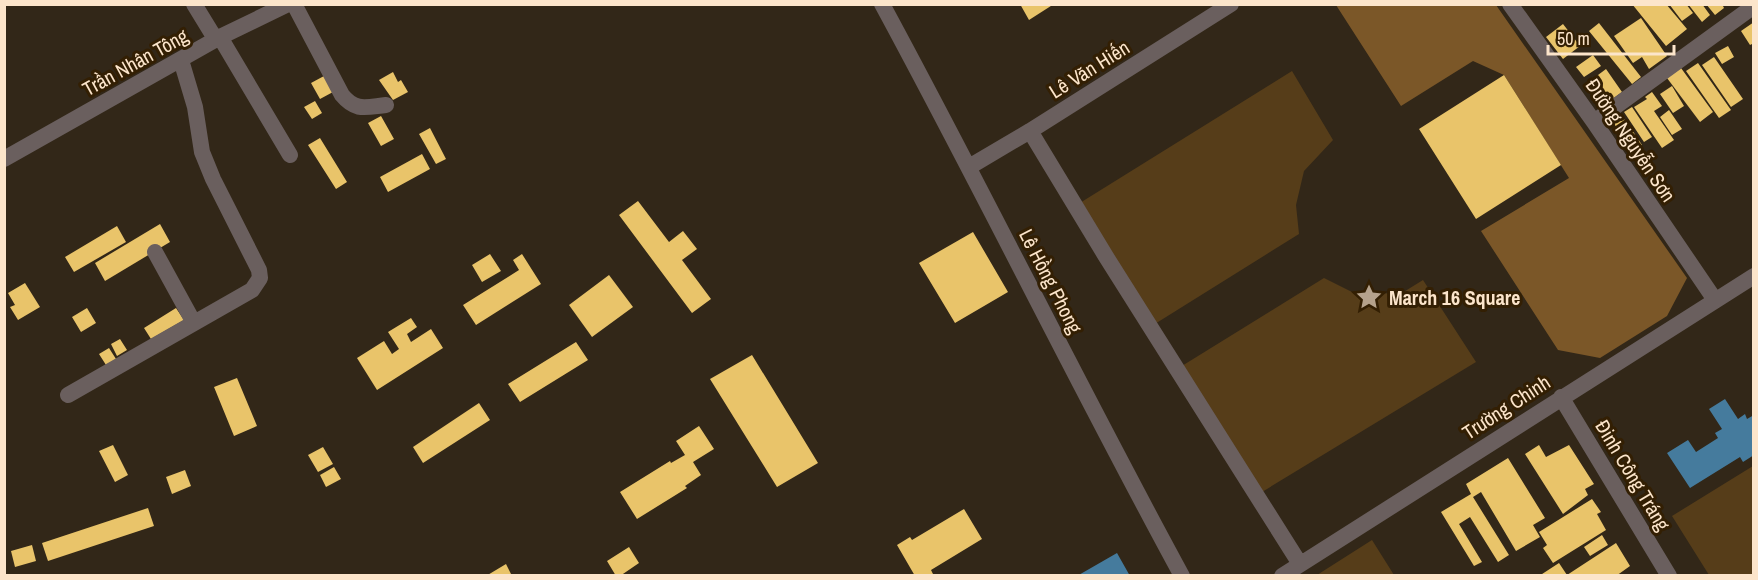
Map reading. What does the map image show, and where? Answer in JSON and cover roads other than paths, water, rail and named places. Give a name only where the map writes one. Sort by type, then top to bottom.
[{"type":"street","points":[[194,4],[290,155]]},
{"type":"street","name":"Trần Nhân Tông","points":[[4,159],[218,39],[288,4]]},
{"type":"street","points":[[294,4],[342,95],[350,105],[361,108],[386,105]]},
{"type":"street","name":"Lê Hồng Phong","points":[[882,4],[969,167],[1111,445],[1182,576]]},
{"type":"street","name":"Lê Văn Hiến","points":[[969,167],[1231,4]]},
{"type":"street","name":"Đường Nguyễn Sơn","points":[[1510,4],[1594,122],[1714,300]]},
{"type":"street","points":[[1594,122],[1754,6]]},
{"type":"street","points":[[68,395],[252,290],[260,278],[202,152],[195,106],[181,60]]},
{"type":"street","points":[[1030,131],[1105,255],[1300,564]]},
{"type":"street","points":[[155,252],[194,323]]},
{"type":"street","name":"Trường Chinh","points":[[1282,576],[1754,276]]},
{"type":"street","name":"Đinh Công Tráng","points":[[1561,397],[1669,576]]},
{"type":"place","name":"March 16 Square","points":[[1369,297]]}]
